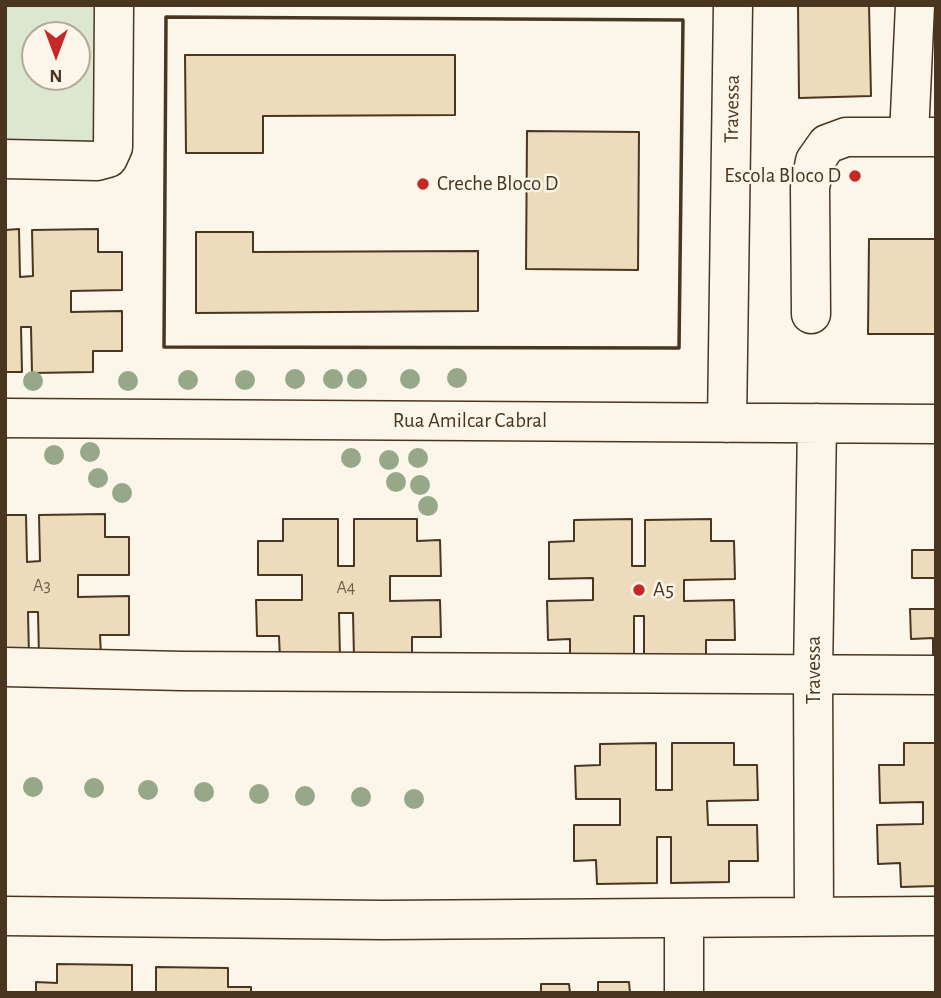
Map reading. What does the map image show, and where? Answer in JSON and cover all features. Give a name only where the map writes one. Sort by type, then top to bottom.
[{"type":"street","points":[[5,159],[97,161],[108,158],[113,147],[114,5]]},
{"type":"street","name":"Travessa","points":[[727,423],[733,5]]},
{"type":"street","points":[[811,314],[810,188],[815,161],[827,144],[846,137],[922,136],[915,5]]},
{"type":"street","name":"Rua Amilcar Cabral","points":[[5,418],[936,424]]},
{"type":"street","name":"Travessa","points":[[814,916],[813,674],[817,423]]},
{"type":"street","points":[[5,667],[182,671],[936,675]]},
{"type":"street","points":[[5,916],[369,920],[936,916]]},
{"type":"street","points":[[684,918],[684,993]]},
{"type":"green space","points":[[5,5],[95,5],[105,14],[101,142],[5,141]]},
{"type":"building","points":[[798,5],[869,5],[871,96],[799,98]]},
{"type":"building","points":[[185,55],[455,55],[455,115],[263,116],[263,153],[186,153]]},
{"type":"building","points":[[527,131],[639,132],[638,270],[526,269]]},
{"type":"building","points":[[19,229],[20,277],[33,276],[32,230],[98,229],[98,252],[122,252],[122,290],[71,291],[71,312],[122,311],[122,351],[93,351],[93,372],[32,373],[31,327],[21,327],[22,372],[5,372],[5,230]]},
{"type":"building","points":[[196,232],[253,232],[253,252],[478,251],[478,311],[196,313]]},
{"type":"building","points":[[869,239],[936,239],[936,334],[868,334]]},
{"type":"building","name":"A3","points":[[105,514],[105,537],[129,537],[129,575],[78,575],[78,597],[129,596],[129,635],[100,635],[101,656],[39,657],[38,612],[28,612],[29,657],[5,657],[5,515],[26,515],[27,562],[40,561],[39,515]]},
{"type":"building","name":"A4","points":[[283,519],[338,519],[338,566],[354,566],[354,519],[417,519],[417,541],[440,540],[441,576],[390,576],[390,601],[440,600],[441,637],[412,637],[412,658],[354,658],[353,613],[339,613],[340,658],[280,659],[279,636],[257,636],[256,600],[302,600],[302,575],[258,575],[258,541],[283,541]]},
{"type":"building","name":"A5","points":[[632,519],[632,566],[645,566],[645,520],[711,519],[711,541],[734,541],[735,579],[684,580],[684,601],[734,600],[735,640],[706,640],[706,661],[644,662],[644,616],[634,616],[634,662],[570,663],[570,639],[548,640],[547,601],[593,600],[593,578],[549,579],[549,542],[574,541],[574,520]]},
{"type":"building","points":[[912,550],[936,550],[936,578],[912,578]]},
{"type":"building","points":[[910,609],[936,609],[936,662],[933,662],[933,638],[911,639]]},
{"type":"building","points":[[656,743],[656,790],[672,790],[672,743],[734,743],[734,765],[757,765],[758,800],[707,801],[708,825],[757,825],[758,861],[729,861],[729,882],[671,883],[671,837],[657,837],[657,883],[597,884],[596,860],[574,861],[574,825],[620,825],[620,799],[576,799],[575,766],[600,765],[600,744]]},
{"type":"building","points":[[904,743],[936,743],[936,886],[901,887],[900,863],[878,864],[877,825],[923,824],[923,802],[880,803],[879,765],[904,765]]},
{"type":"building","points":[[57,964],[132,965],[132,993],[36,993],[36,982],[57,983]]},
{"type":"building","points":[[156,967],[228,968],[228,987],[251,987],[251,993],[156,993]]},
{"type":"building","points":[[598,982],[629,982],[630,993],[598,993]]},
{"type":"building","points":[[541,984],[569,984],[570,993],[541,993]]},
{"type":"wall","points":[[166,17],[683,20],[679,348],[164,347],[166,17]]},
{"type":"place","name":"Escola Bloco D","points":[[855,176]]},
{"type":"place","name":"Creche Bloco D","points":[[423,184]]},
{"type":"place","name":"A5","points":[[639,590]]}]
